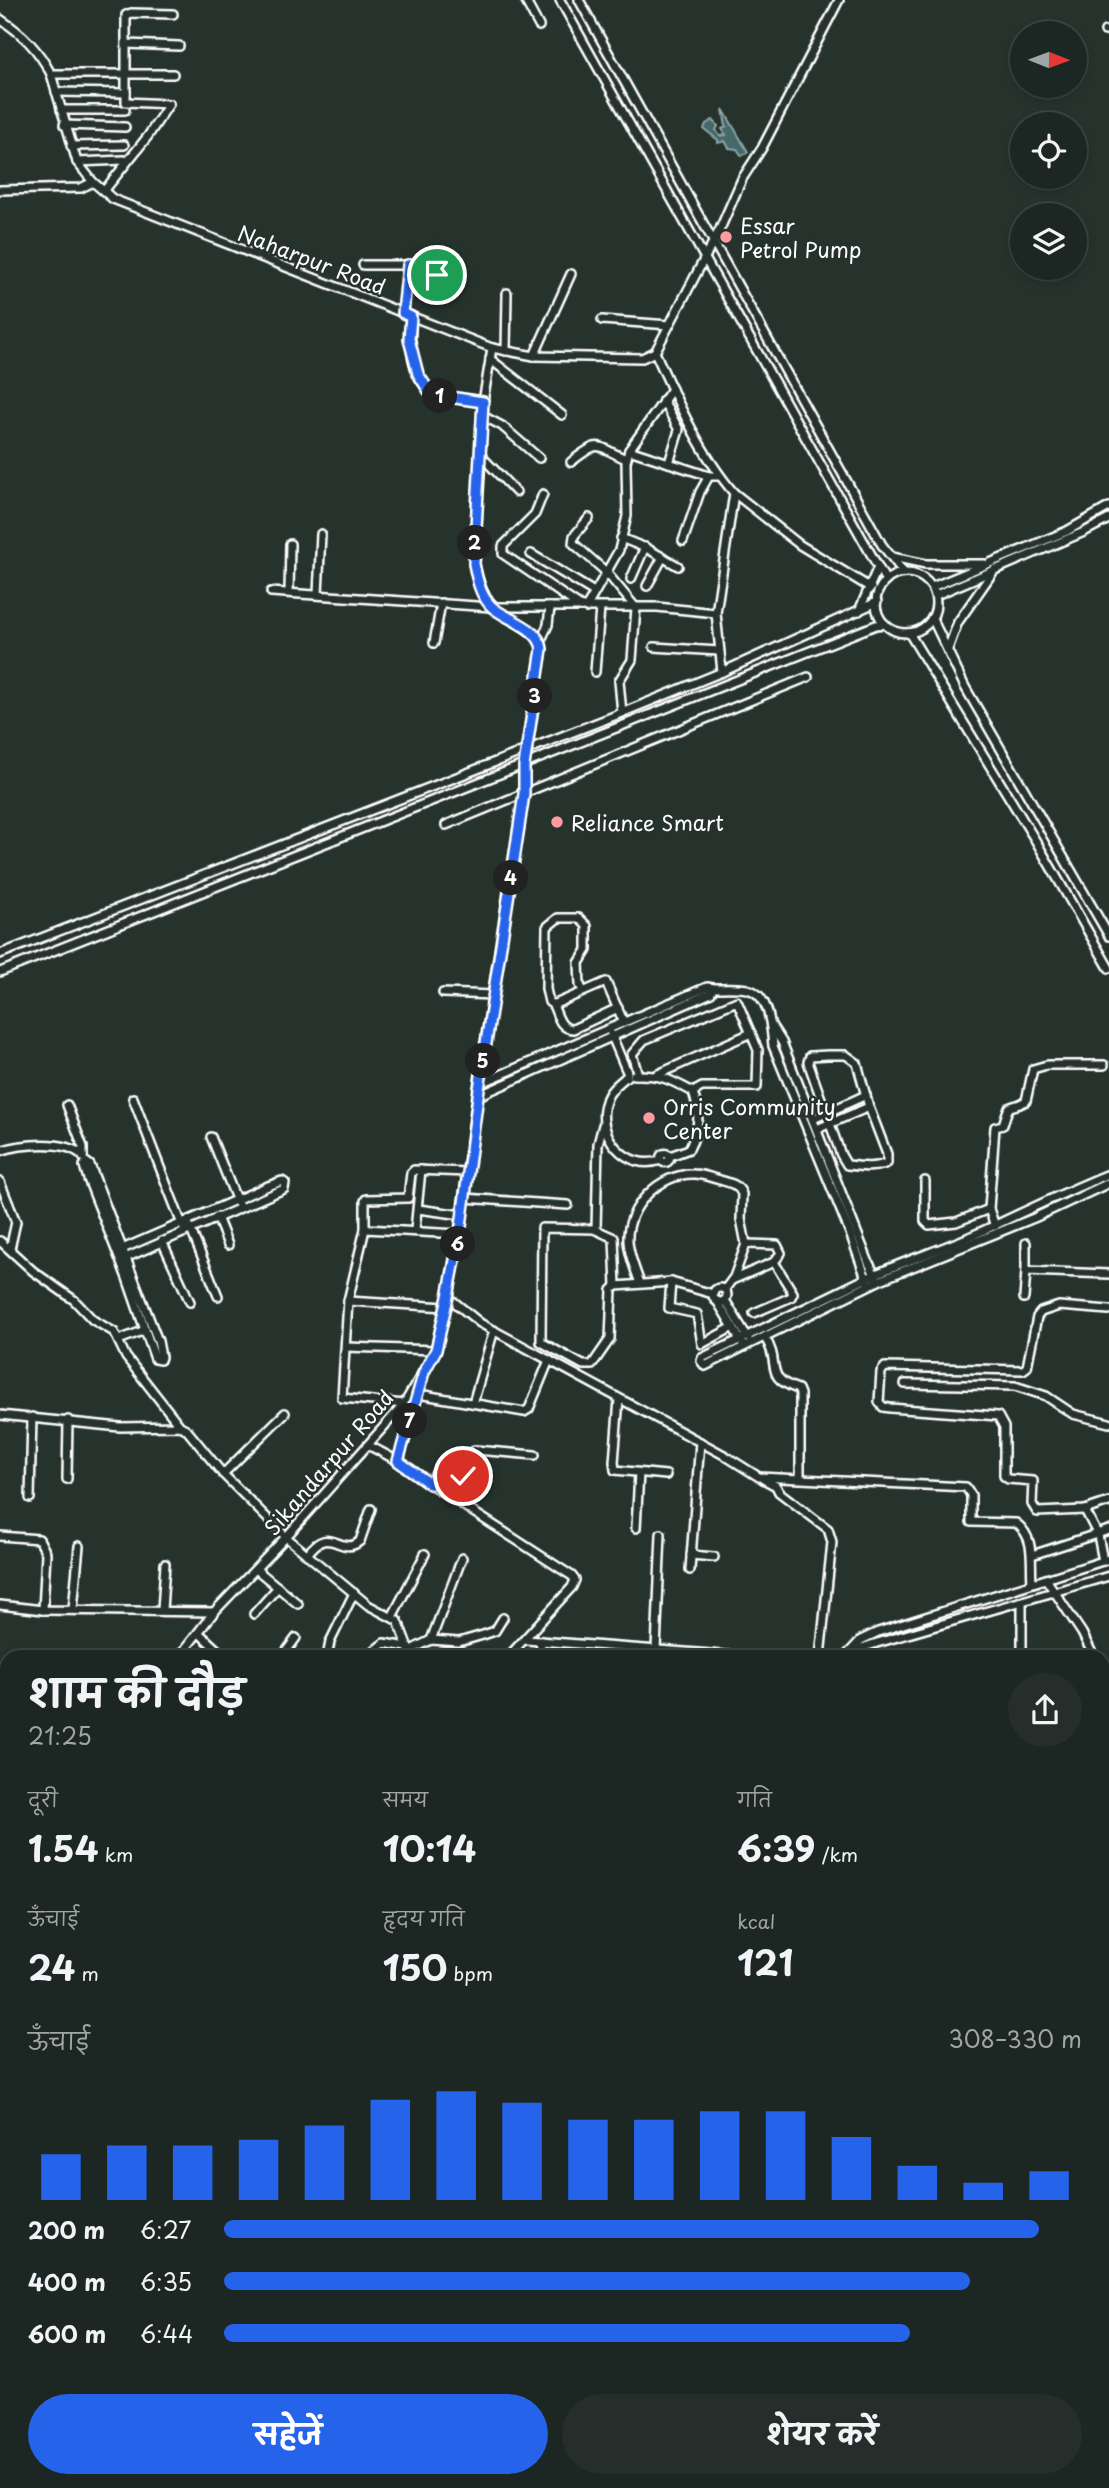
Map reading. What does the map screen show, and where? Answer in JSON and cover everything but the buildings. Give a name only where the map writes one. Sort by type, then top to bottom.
[{"type":"street","points":[[525,0],[539,26]]},
{"type":"street","points":[[561,0],[886,581]]},
{"type":"street","points":[[579,0],[845,481],[904,573]]},
{"type":"street","points":[[839,0],[762,148],[742,179],[704,259],[654,352],[719,475],[734,493],[800,545],[871,588]]},
{"type":"street","points":[[104,191],[148,136],[169,104],[126,102],[126,15],[173,14]]},
{"type":"street","name":"Naharpur Road","points":[[0,19],[26,37],[44,60],[51,74],[77,162],[93,182],[113,199],[492,348],[534,356],[642,358],[654,352]]},
{"type":"street","points":[[126,44],[179,46]]},
{"type":"street","points":[[51,74],[173,74]]},
{"type":"street","points":[[56,92],[126,93]]},
{"type":"street","points":[[61,110],[125,110]]},
{"type":"street","points":[[64,125],[125,127]]},
{"type":"street","points":[[71,146],[124,145]]},
{"type":"street","points":[[77,162],[124,160]]},
{"type":"street","points":[[0,190],[81,188],[93,182]]},
{"type":"street","points":[[363,265],[434,267],[437,275],[436,291]]},
{"type":"street","points":[[403,313],[408,265]]},
{"type":"street","points":[[534,356],[571,274]]},
{"type":"street","points":[[506,351],[507,293]]},
{"type":"street","points":[[411,317],[409,339],[418,374],[429,391],[436,395],[483,402]]},
{"type":"street","points":[[602,320],[669,325]]},
{"type":"street","points":[[492,348],[483,402],[474,564],[479,587],[491,607],[512,618],[541,640]]},
{"type":"street","points":[[490,359],[562,415]]},
{"type":"street","points":[[584,608],[619,550],[627,516],[626,459],[629,450],[672,389]]},
{"type":"street","points":[[663,400],[679,430],[669,463]]},
{"type":"street","points":[[483,416],[502,426],[539,458]]},
{"type":"street","points":[[571,462],[596,445],[626,459]]},
{"type":"street","points":[[629,450],[709,475],[719,475]]},
{"type":"street","points":[[481,456],[516,492]]},
{"type":"street","points":[[683,541],[700,492],[709,475]]},
{"type":"street","points":[[722,672],[716,613],[734,493]]},
{"type":"street","points":[[543,494],[535,514],[503,547],[503,554],[584,608]]},
{"type":"street","points":[[934,591],[1067,531],[1109,507]]},
{"type":"street","points":[[589,518],[574,536],[573,543],[606,572],[636,608],[632,660],[619,681],[622,713]]},
{"type":"street","points":[[891,556],[926,564],[993,566],[1071,538],[1109,519]]},
{"type":"street","points":[[318,594],[321,534]]},
{"type":"street","points":[[621,538],[645,547],[678,566]]},
{"type":"street","points":[[289,592],[290,544]]},
{"type":"street","points":[[631,579],[645,547]]},
{"type":"street","points":[[531,554],[594,592]]},
{"type":"street","points":[[647,586],[663,557]]},
{"type":"street","points":[[947,650],[958,622],[993,566]]},
{"type":"street","points":[[859,611],[878,567]]},
{"type":"street","points":[[904,573],[918,575],[934,591],[936,607],[932,618],[922,628],[909,633],[900,632],[885,624],[880,617],[877,601],[886,581],[904,573]]},
{"type":"street","points":[[271,592],[491,607],[657,607],[716,613]]},
{"type":"street","points":[[0,954],[622,713],[722,672],[877,601]]},
{"type":"street","points":[[433,643],[441,603]]},
{"type":"street","name":"Sikandarpur Road","points":[[185,1650],[214,1612],[286,1537],[404,1404],[436,1350],[460,1234],[479,1084],[524,794],[524,766],[541,666],[541,640],[548,625],[550,607]]},
{"type":"street","points":[[595,672],[600,608]]},
{"type":"street","points":[[932,618],[965,687],[1109,936]]},
{"type":"street","points":[[0,972],[876,625],[885,624]]},
{"type":"street","points":[[909,633],[1037,842],[1109,968]]},
{"type":"street","points":[[654,647],[719,651]]},
{"type":"street","points":[[446,825],[808,677]]},
{"type":"street","points":[[583,991],[580,985],[579,963],[587,950],[587,926],[579,918],[558,918],[547,927],[546,989],[549,1002],[554,1005],[563,1027],[573,1029],[618,1008]]},
{"type":"street","points":[[554,1005],[606,982],[624,1023]]},
{"type":"street","points":[[478,1096],[612,1032],[624,1023],[707,987],[747,989],[757,994],[765,1007],[771,1025],[773,1046],[872,1279]]},
{"type":"street","points":[[479,1084],[710,993],[713,988]]},
{"type":"street","points":[[443,993],[493,995]]},
{"type":"street","points":[[631,1074],[632,1054],[639,1044],[737,1001],[758,1050],[757,1087],[702,1087],[693,1092]]},
{"type":"street","points":[[771,1025],[782,1042],[817,1129],[872,1279]]},
{"type":"street","points":[[612,1032],[631,1074]]},
{"type":"street","points":[[656,1075],[751,1033]]},
{"type":"street","points":[[810,1056],[850,1057],[857,1063],[866,1095],[887,1154],[887,1163],[872,1167],[847,1165],[808,1062],[810,1056]]},
{"type":"street","points":[[995,1226],[989,1209],[995,1127],[1003,1125],[1011,1105],[1026,1101],[1033,1069],[1047,1065],[1104,1065]]},
{"type":"street","points":[[631,1074],[656,1075],[693,1092],[699,1123],[689,1150],[666,1159],[641,1163],[624,1155],[610,1142],[603,1125],[602,1114],[606,1098],[615,1086],[631,1074]]},
{"type":"street","points":[[813,1119],[866,1095]]},
{"type":"street","points":[[133,1098],[218,1296]]},
{"type":"street","points":[[67,1105],[83,1147],[88,1179],[123,1259],[158,1341],[162,1357],[160,1360],[155,1359],[123,1259]]},
{"type":"street","points":[[817,1129],[869,1107]]},
{"type":"street","points":[[594,1229],[598,1144],[603,1125]]},
{"type":"street","points":[[211,1137],[238,1204]]},
{"type":"street","points":[[0,1151],[19,1145],[41,1145],[72,1149],[84,1159]]},
{"type":"street","points":[[666,1159],[674,1179]]},
{"type":"street","points":[[404,1404],[343,1399],[348,1301],[365,1229],[366,1199],[408,1198],[411,1173],[414,1170],[468,1172]]},
{"type":"street","points":[[415,1230],[421,1170]]},
{"type":"street","points":[[640,1283],[628,1240],[631,1222],[641,1200],[659,1184],[693,1174],[733,1183],[742,1194],[741,1219],[746,1244],[732,1280],[725,1289],[727,1293],[718,1298]]},
{"type":"street","points":[[976,1238],[985,1230],[1109,1174]]},
{"type":"street","points":[[119,1251],[238,1204],[284,1189],[285,1183],[282,1181],[268,1186],[238,1204],[217,1217],[186,1226],[162,1241],[123,1259]]},
{"type":"street","points":[[925,1181],[926,1224],[956,1222],[989,1209]]},
{"type":"street","points":[[0,1182],[16,1222],[10,1249]]},
{"type":"street","points":[[872,1279],[765,1338],[746,1342],[702,1358],[702,1365],[706,1366],[746,1342],[872,1279],[1109,1183]]},
{"type":"street","points":[[464,1198],[568,1205]]},
{"type":"street","points":[[418,1209],[462,1215]]},
{"type":"street","points":[[980,1214],[985,1230]]},
{"type":"street","points":[[217,1217],[228,1245]]},
{"type":"street","points":[[616,1286],[614,1238],[594,1229],[542,1228],[541,1342],[583,1365],[592,1366],[610,1339],[612,1290],[616,1286],[671,1282],[718,1298],[746,1342]]},
{"type":"street","points":[[365,1229],[460,1234]]},
{"type":"street","points":[[0,1241],[33,1271],[74,1300],[93,1320],[114,1332],[126,1357],[180,1426],[186,1429],[223,1474],[307,1555],[368,1605],[397,1621],[408,1650]]},
{"type":"street","points":[[162,1241],[190,1302]]},
{"type":"street","points":[[1024,1298],[1026,1243]]},
{"type":"street","points":[[732,1280],[774,1262],[781,1253],[777,1245],[746,1244]]},
{"type":"street","points":[[754,1313],[791,1297],[793,1293],[774,1262]]},
{"type":"street","points":[[1026,1271],[1109,1274]]},
{"type":"street","points":[[671,1282],[669,1308],[697,1314],[702,1344],[733,1327]]},
{"type":"street","points":[[725,1289],[719,1287],[718,1298],[733,1327],[746,1342]]},
{"type":"street","points":[[448,1297],[480,1323],[776,1486],[779,1492],[828,1529],[832,1542],[821,1650]]},
{"type":"street","points":[[348,1301],[446,1307]]},
{"type":"street","points":[[1109,1310],[1059,1306],[1041,1312],[1037,1317],[1027,1367],[1023,1370],[884,1367],[881,1372],[879,1402],[883,1407],[998,1416],[1004,1427],[1004,1476],[1008,1479],[1033,1481],[1034,1510],[1085,1510],[1109,1502]]},
{"type":"street","points":[[119,1340],[145,1330]]},
{"type":"street","points":[[473,1403],[494,1330]]},
{"type":"street","points":[[765,1338],[774,1354],[776,1376],[785,1386],[798,1389],[800,1394],[800,1475]]},
{"type":"street","points":[[346,1347],[436,1350]]},
{"type":"street","points":[[418,1394],[524,1412],[529,1409],[549,1360]]},
{"type":"street","points":[[398,1461],[424,1372]]},
{"type":"street","points":[[905,1384],[1015,1386],[1046,1396],[1073,1414],[1109,1423]]},
{"type":"street","points":[[619,1399],[615,1468],[618,1472],[666,1475]]},
{"type":"street","points":[[223,1474],[285,1413]]},
{"type":"street","points":[[0,1415],[121,1427],[180,1426]]},
{"type":"street","points":[[30,1498],[32,1417]]},
{"type":"street","points":[[67,1479],[68,1420]]},
{"type":"street","points":[[690,1570],[700,1442]]},
{"type":"street","points":[[368,1445],[398,1461],[575,1580],[572,1587],[515,1650]]},
{"type":"street","points":[[430,1484],[443,1465],[460,1471],[464,1477],[467,1476],[469,1456],[475,1450],[535,1455]]},
{"type":"street","points":[[636,1528],[639,1473]]},
{"type":"street","points":[[760,1477],[961,1485],[966,1487],[971,1495],[971,1522],[1019,1524],[1029,1538],[1032,1583]]},
{"type":"street","points":[[307,1555],[314,1545],[325,1539],[346,1546],[356,1545],[360,1541],[371,1509]]},
{"type":"street","points":[[852,1650],[861,1640],[878,1632],[1106,1560],[1098,1535],[1085,1510]]},
{"type":"street","points":[[1032,1555],[1109,1530]]},
{"type":"street","points":[[653,1650],[661,1534]]},
{"type":"street","points":[[0,1536],[32,1537],[39,1539],[44,1545],[46,1553],[43,1610]]},
{"type":"street","points":[[73,1609],[79,1546]]},
{"type":"street","points":[[391,1617],[425,1555]]},
{"type":"street","points":[[691,1555],[714,1557]]},
{"type":"street","points":[[431,1640],[461,1558]]},
{"type":"street","points":[[162,1610],[165,1564]]},
{"type":"street","points":[[256,1569],[298,1604]]},
{"type":"street","points":[[856,1650],[1109,1576]]},
{"type":"street","points":[[1046,1579],[1090,1650]]},
{"type":"street","points":[[254,1614],[278,1587]]},
{"type":"street","points":[[328,1650],[354,1593]]},
{"type":"street","points":[[1021,1650],[1022,1603]]},
{"type":"street","points":[[0,1605],[43,1610],[214,1612]]},
{"type":"street","points":[[413,1650],[431,1640],[459,1642],[495,1631],[503,1618]]},
{"type":"street","points":[[198,1633],[216,1650]]},
{"type":"street","points":[[287,1650],[296,1638]]},
{"type":"street","points":[[526,1640],[633,1650]]},
{"type":"street","points":[[540,1650],[541,1641]]},
{"type":"street","points":[[375,1650],[384,1643],[403,1650]]},
{"type":"water","points":[[723,109],[748,152],[742,156],[737,149],[729,148],[725,141],[718,143],[718,140],[704,129],[706,124],[713,120],[718,126],[716,130],[720,136],[726,135],[722,129],[726,127]]},
{"type":"place","name":"Essar Petrol Pump","points":[[726,237]]},
{"type":"place","name":"Reliance Smart","points":[[557,822]]},
{"type":"place","name":"Orris Community Center","points":[[649,1118]]},
{"type":"route","points":[[437,275],[434,267],[429,265],[408,265],[403,313],[411,317],[409,339],[418,374],[429,391],[436,395],[483,402],[474,564],[479,587],[491,607],[537,636],[541,640],[542,649],[524,766],[524,794],[460,1234],[436,1350],[424,1372],[398,1461],[430,1484],[440,1467],[446,1464],[460,1471],[463,1476]]}]
